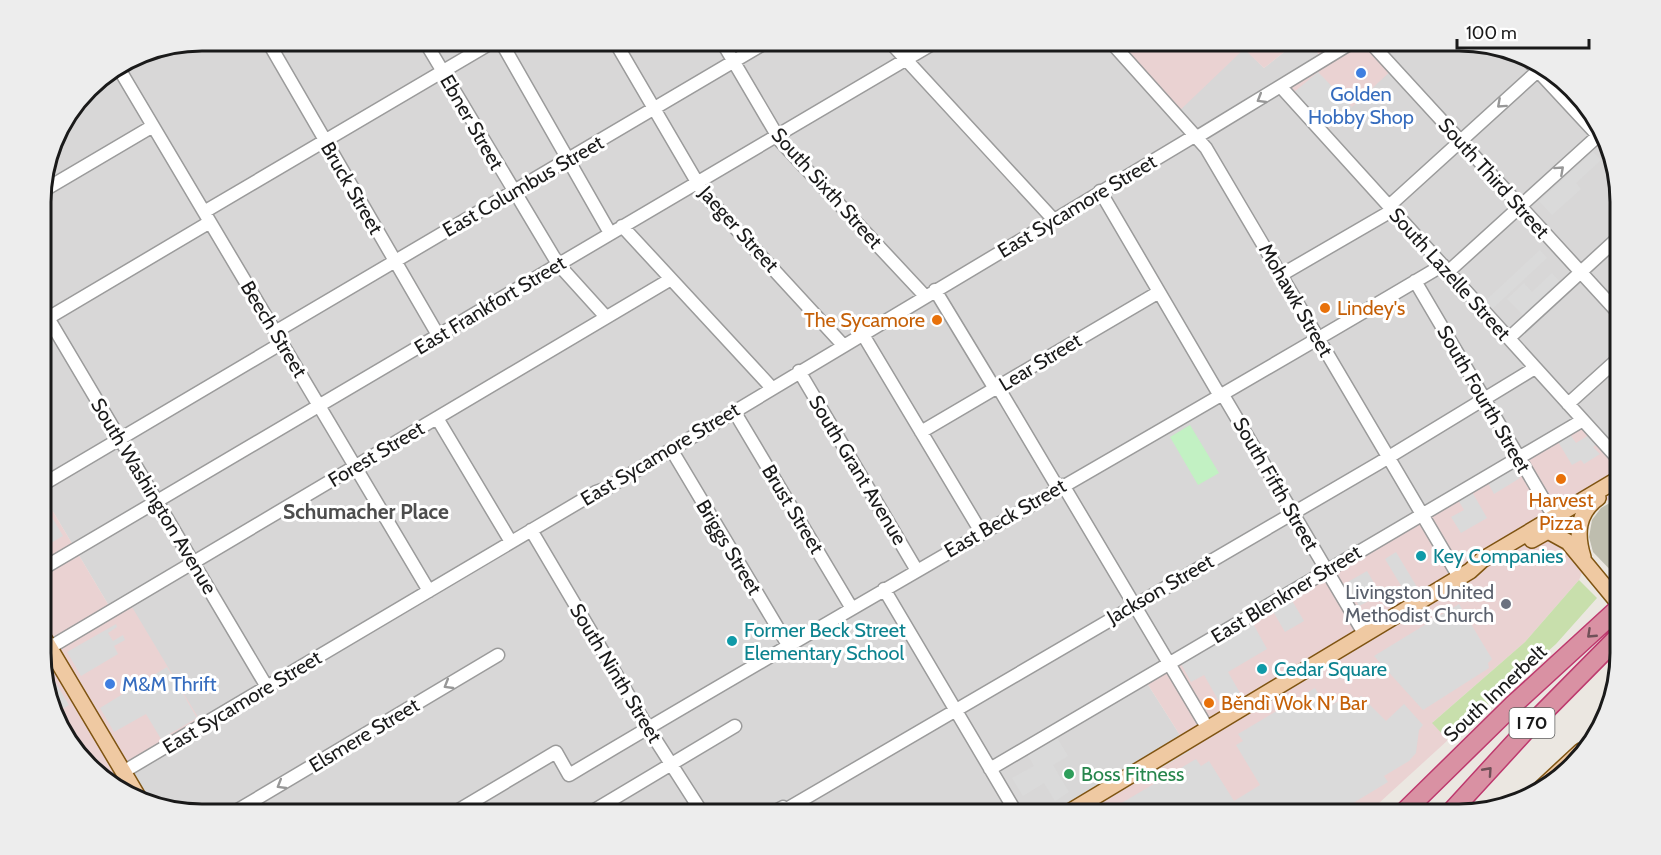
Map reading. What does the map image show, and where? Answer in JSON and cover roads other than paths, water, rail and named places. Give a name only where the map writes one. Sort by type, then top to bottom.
[{"type":"highway","name":"South Innerbelt","points":[[1412,804],[1513,705],[1610,615]]},
{"type":"highway","name":"I 70","points":[[1458,804],[1526,730],[1610,645]]},
{"type":"main road","points":[[1083,804],[1365,635],[1465,574],[1482,560],[1610,484]]},
{"type":"main road","points":[[1555,516],[1610,491]]},
{"type":"main road","points":[[1588,569],[1578,533],[1585,511],[1598,498]]},
{"type":"main road","points":[[1465,574],[1487,567],[1548,531],[1568,542],[1610,594]]},
{"type":"main road","points":[[51,651],[131,786]]},
{"type":"street","name":"Bruck Street","points":[[273,51],[438,335]]},
{"type":"street","name":"Ebner Street","points":[[430,51],[558,264],[606,317]]},
{"type":"street","points":[[51,316],[325,141],[479,51]]},
{"type":"street","points":[[504,51],[610,233]]},
{"type":"street","name":"Jaeger Street","points":[[620,51],[704,194],[843,345]]},
{"type":"street","name":"South Sixth Street","points":[[727,51],[777,136],[930,293],[997,388],[1134,604],[1208,729]]},
{"type":"street","name":"East Columbus Street","points":[[51,480],[279,337],[395,261],[752,51]]},
{"type":"street","points":[[898,51],[1053,219]]},
{"type":"street","name":"East Frankfort Street","points":[[51,564],[921,51]]},
{"type":"street","name":"Mohawk Street","points":[[1119,51],[1196,136],[1319,338],[1422,515],[1465,574]]},
{"type":"street","name":"East Sycamore Street","points":[[123,772],[1338,51]]},
{"type":"street","name":"South Third Street","points":[[1378,51],[1610,304]]},
{"type":"street","points":[[1281,275],[1391,208],[1460,141],[1537,72]]},
{"type":"street","name":"Beech Street","points":[[122,73],[429,591]]},
{"type":"street","points":[[1553,84],[1589,124]]},
{"type":"street","name":"South Lazelle Street","points":[[1281,87],[1610,450]]},
{"type":"street","points":[[52,186],[153,126]]},
{"type":"street","name":"East Beck Street","points":[[469,804],[556,752],[569,775],[916,569],[1222,396],[1415,281],[1446,268],[1597,140]]},
{"type":"street","name":"South Fifth Street","points":[[1100,191],[1365,635]]},
{"type":"street","points":[[622,226],[772,388]]},
{"type":"street","points":[[1509,338],[1610,246]]},
{"type":"street","name":"Forest Street","points":[[51,647],[671,279]]},
{"type":"street","name":"South Fourth Street","points":[[1415,281],[1555,516]]},
{"type":"street","name":"Lear Street","points":[[921,432],[1159,292]]},
{"type":"street","name":"South Washington Avenue","points":[[51,329],[120,438],[267,687]]},
{"type":"street","points":[[862,333],[981,532]]},
{"type":"street","points":[[1568,404],[1610,366]]},
{"type":"street","name":"Jackson Street","points":[[791,804],[1388,457],[1535,368]]},
{"type":"street","name":"South Grant Avenue","points":[[799,371],[916,569]]},
{"type":"street","name":"Brust Street","points":[[734,411],[851,607]]},
{"type":"street","points":[[437,418],[511,542]]},
{"type":"street","name":"East Blenkner Street","points":[[990,769],[1583,420]]},
{"type":"street","name":"Briggs Street","points":[[671,449],[788,645]]},
{"type":"street","name":"South Ninth Street","points":[[531,531],[648,728],[697,804]]},
{"type":"street","points":[[884,589],[1011,804]]},
{"type":"street","name":"Elsmere Street","points":[[248,804],[498,655]]},
{"type":"street","points":[[605,804],[735,726]]},
{"type":"place","name":"Golden Hobby Shop","points":[[1361,73]]},
{"type":"place","name":"Lindey's","points":[[1325,308]]},
{"type":"place","name":"The Sycamore","points":[[937,320]]},
{"type":"place","name":"Harvest Pizza","points":[[1561,479]]},
{"type":"place","name":"Key Companies","points":[[1421,556]]},
{"type":"place","name":"Livingston United Methodist Church","points":[[1506,604]]},
{"type":"place","name":"Former Beck Street Elementary School","points":[[732,641]]},
{"type":"place","name":"Cedar Square","points":[[1262,669]]},
{"type":"place","name":"M&M Thrift","points":[[110,684]]},
{"type":"place","name":"Běndì Wok N’ Bar","points":[[1209,703]]},
{"type":"place","name":"Boss Fitness","points":[[1069,774]]},
{"type":"district","name":"Schumacher Place","points":[[366,512]]}]
